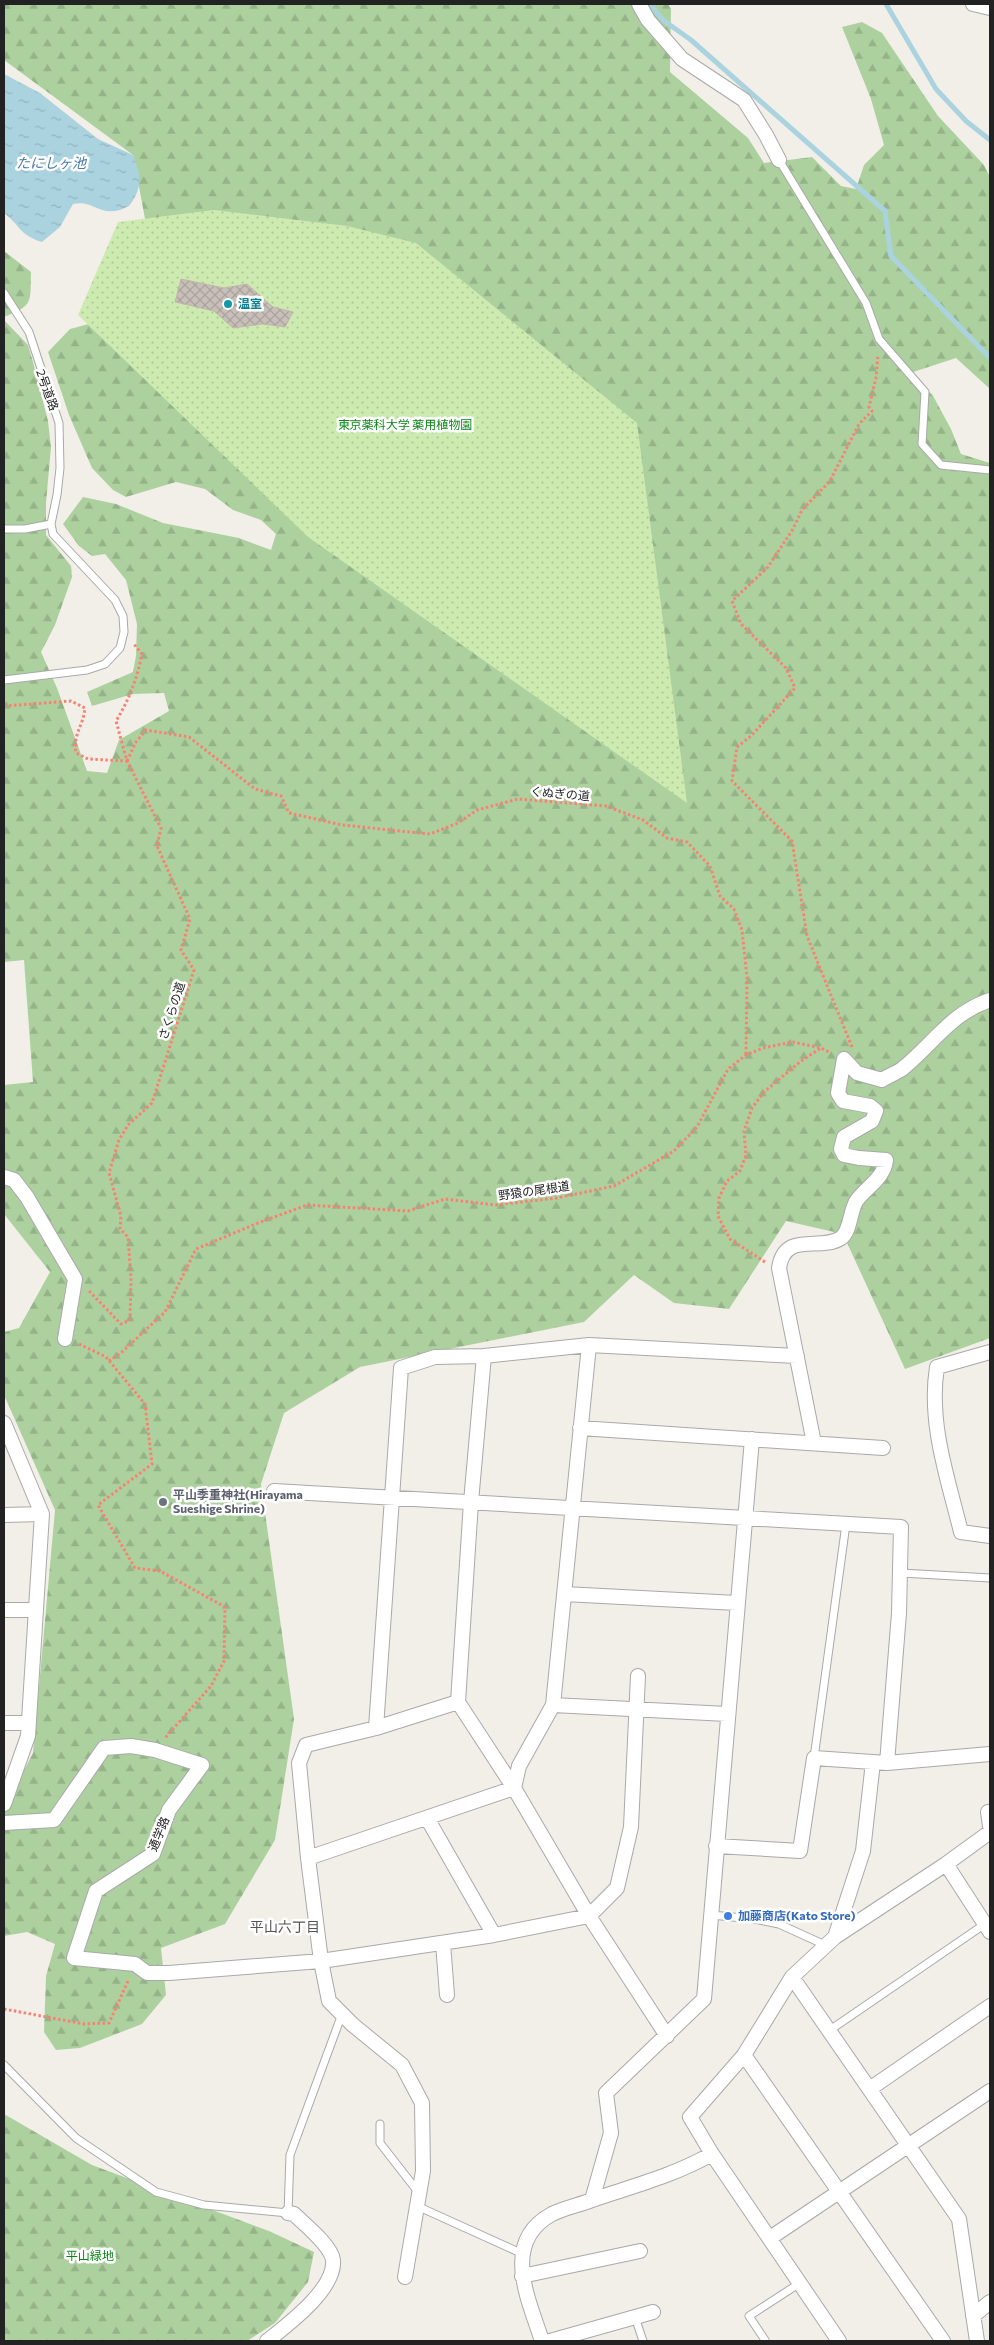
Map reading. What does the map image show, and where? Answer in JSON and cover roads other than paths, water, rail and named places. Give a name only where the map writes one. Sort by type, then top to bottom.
[{"type":"street","points":[[639,4],[648,20],[682,59],[744,100],[766,134],[779,160]]},
{"type":"street","points":[[974,4],[990,8]]},
{"type":"street","points":[[814,1443],[779,1268],[780,1258],[785,1251],[798,1244],[837,1240],[844,1236],[857,1200],[871,1188],[885,1168],[886,1160],[852,1157],[844,1155],[841,1149],[844,1137],[872,1121],[876,1111],[870,1106],[843,1100],[838,1093],[844,1059],[857,1073],[882,1080],[901,1070],[951,1022],[973,1006],[990,1000]]},
{"type":"street","points":[[4,1177],[14,1180],[26,1197],[75,1279],[65,1339]]},
{"type":"street","points":[[376,1728],[401,1368],[435,1357],[484,1356],[588,1345],[797,1356]]},
{"type":"street","points":[[514,1788],[519,1766],[553,1705],[588,1345]]},
{"type":"street","points":[[990,1352],[937,1368],[934,1386],[939,1443],[961,1532],[990,1536]]},
{"type":"street","points":[[484,1356],[471,1502],[458,1702],[514,1788],[589,1916],[666,2036]]},
{"type":"street","points":[[4,1423],[42,1514],[28,1736],[4,1804]]},
{"type":"street","points":[[580,1428],[883,1448]]},
{"type":"street","points":[[592,2200],[611,2133],[606,2093],[704,1999],[752,1439]]},
{"type":"street","points":[[274,1491],[901,1527],[900,1573],[880,1762],[863,1851],[830,1941]]},
{"type":"street","points":[[4,1515],[42,1514]]},
{"type":"street","points":[[564,1594],[737,1603]]},
{"type":"street","points":[[4,1610],[35,1610]]},
{"type":"street","points":[[589,1916],[617,1888],[631,1827],[638,1676]]},
{"type":"street","points":[[405,2277],[423,2171],[422,2103],[402,2065],[329,2001],[321,1961],[308,1858],[299,1763],[306,1745],[376,1728],[458,1702]]},
{"type":"street","points":[[553,1705],[727,1714]]},
{"type":"street","points":[[4,1724],[28,1723]]},
{"type":"street","name":"通学路","points":[[4,1823],[54,1820],[104,1748],[131,1746],[155,1750],[202,1765],[169,1810],[153,1854],[96,1891],[74,1958],[135,1964],[147,1973],[169,1974],[321,1961],[494,1935],[589,1916]]},
{"type":"street","points":[[716,1846],[800,1851],[814,1758],[880,1762],[990,1754]]},
{"type":"street","points":[[308,1858],[514,1788]]},
{"type":"street","points":[[427,1818],[494,1935]]},
{"type":"street","points":[[839,2341],[712,2154],[690,2117],[744,2056],[792,1977],[830,1941],[946,1864],[990,1832]]},
{"type":"street","points":[[946,1864],[988,1928]]},
{"type":"street","points":[[443,1943],[447,1995]]},
{"type":"street","points":[[792,1977],[871,2088],[959,2219],[973,2316],[972,2338]]},
{"type":"street","points":[[871,2088],[990,2006]]},
{"type":"street","points":[[744,2056],[943,2341]]},
{"type":"street","points":[[770,2238],[989,2094]]},
{"type":"street","points":[[542,2341],[522,2276],[524,2243],[538,2224],[552,2214],[647,2184],[685,2169],[712,2154]]},
{"type":"street","points":[[267,2341],[307,2309],[331,2276],[333,2259],[322,2242],[294,2214],[288,2213]]},
{"type":"street","points":[[522,2276],[640,2250]]},
{"type":"street","points":[[973,2316],[990,2302]]},
{"type":"street","points":[[550,2341],[653,2312]]},
{"type":"lane","points":[[779,160],[866,303],[880,339],[925,392],[922,444],[941,464],[990,470]]},
{"type":"lane","name":"2号道路","points":[[4,293],[29,332],[59,423],[60,468],[51,524]]},
{"type":"lane","points":[[4,529],[51,524],[53,534],[60,543],[115,600],[123,616],[124,632],[120,648],[105,664],[87,670],[4,680]]},
{"type":"lane","points":[[814,1758],[846,1524]]},
{"type":"lane","points":[[900,1573],[990,1578]]},
{"type":"lane","points":[[711,1916],[754,1919],[779,1924],[830,1941]]},
{"type":"lane","points":[[830,2030],[988,1928]]},
{"type":"lane","points":[[4,2065],[76,2138],[156,2192],[204,2205],[288,2213],[290,2155],[342,2014]]},
{"type":"lane","points":[[380,2124],[380,2143],[418,2199],[523,2254]]},
{"type":"lane","points":[[765,2340],[749,2316],[800,2283]]},
{"type":"lane","points":[[635,2317],[644,2341]]},
{"type":"water","name":"たにしヶ池","points":[[4,74],[40,93],[98,139],[133,155],[138,169],[139,187],[134,200],[129,206],[119,210],[105,211],[87,204],[73,204],[60,227],[42,242],[24,233],[4,213]]},
{"type":"waterway","points":[[650,4],[663,20],[691,40],[885,211],[891,256],[990,358]]},
{"type":"waterway","points":[[886,4],[936,89],[966,121],[990,140]]},
{"type":"place","name":"温室","points":[[228,304]]},
{"type":"place","name":"平山季重神社(Hirayama Sueshige Shrine)","points":[[163,1502]]},
{"type":"place","name":"加藤商店(Kato Store)","points":[[728,1916]]},
{"type":"district","name":"平山六丁目","points":[[285,1927]]},
{"type":"park label","name":"東京薬科大学 薬用植物園","points":[[405,425]]},
{"type":"park label","name":"平山緑地","points":[[90,2256]]}]
